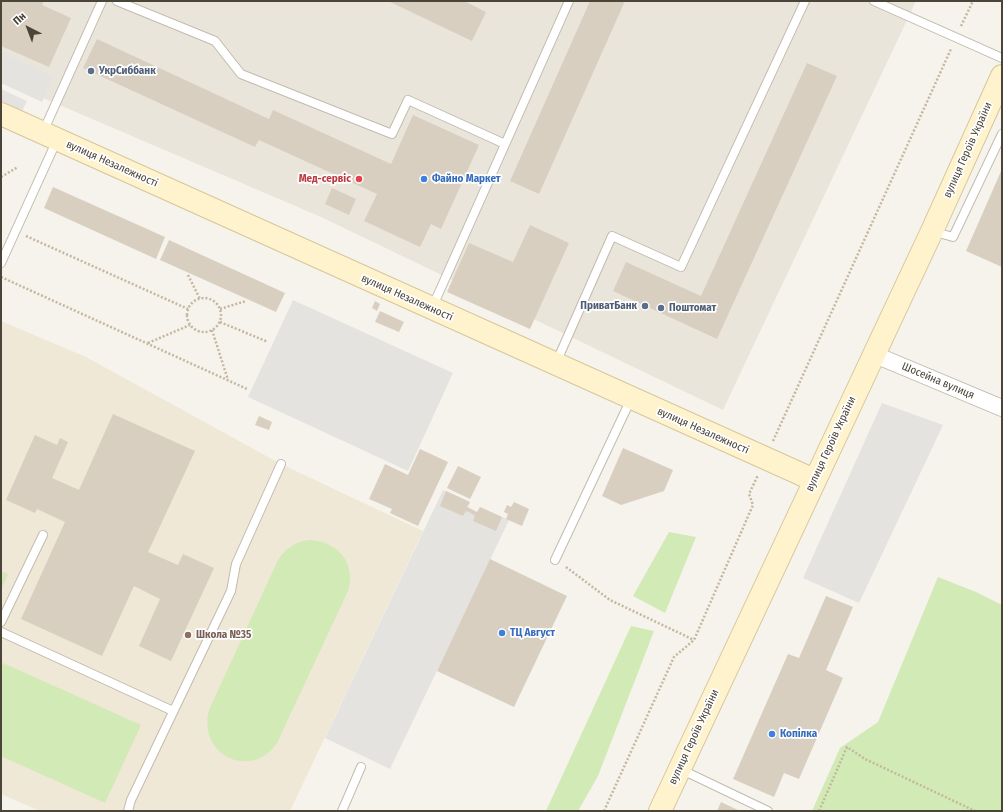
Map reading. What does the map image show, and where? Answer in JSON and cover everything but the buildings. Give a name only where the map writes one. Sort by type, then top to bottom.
[{"type":"main road","name":"вулиця Героїв України","points":[[660,811],[932,231],[1002,76]]},
{"type":"main road","name":"вулиця Незалежності","points":[[1,114],[814,480]]},
{"type":"street","name":"Шосейна вулиця","points":[[874,354],[1002,408]]},
{"type":"lane","points":[[1,263],[15,232],[102,1]]},
{"type":"lane","points":[[117,1],[215,41],[241,74],[392,134],[408,100],[505,144]]},
{"type":"lane","points":[[432,309],[569,1]]},
{"type":"lane","points":[[556,364],[612,236],[681,267],[805,1]]},
{"type":"lane","points":[[874,1],[1002,58]]},
{"type":"lane","points":[[932,231],[953,237],[1002,134]]},
{"type":"lane","points":[[556,560],[632,399]]},
{"type":"lane","points":[[128,811],[131,800],[231,591],[236,564],[281,464]]},
{"type":"lane","points":[[1,622],[43,535]]},
{"type":"lane","points":[[1,632],[173,711]]},
{"type":"lane","points":[[342,811],[361,767]]},
{"type":"lane","points":[[679,768],[768,811]]},
{"type":"path","points":[[604,811],[674,658],[694,640],[753,505],[749,494],[973,1]]},
{"type":"path","points":[[1,177],[18,167]]},
{"type":"path","points":[[15,232],[188,309]]},
{"type":"path","points":[[188,275],[200,299]]},
{"type":"path","points":[[1,277],[247,389]]},
{"type":"path","points":[[200,299],[210,299],[216,303],[220,309],[220,322],[212,330],[206,333],[198,332],[190,325],[186,316],[188,309],[193,302],[200,299]]},
{"type":"path","points":[[220,309],[246,301]]},
{"type":"path","points":[[220,322],[268,342]]},
{"type":"path","points":[[148,344],[190,325]]},
{"type":"path","points":[[212,330],[228,380]]},
{"type":"path","points":[[556,560],[610,600],[694,640]]},
{"type":"path","points":[[819,811],[847,747],[865,759],[976,811]]},
{"type":"shaded area","points":[[1,1],[916,1],[723,410],[321,217],[1,80]]},
{"type":"shaded area","points":[[1,52],[53,76],[42,102],[1,83]]},
{"type":"shaded area","points":[[1,89],[27,101],[22,111],[1,101]]},
{"type":"shaded area","points":[[293,300],[453,373],[408,471],[248,397]]},
{"type":"shaded area","name":"Школа №35","points":[[1,321],[86,357],[281,464],[423,531],[290,811],[40,811],[1,794]]},
{"type":"shaded area","points":[[882,403],[943,425],[859,603],[803,578]]},
{"type":"shaded area","points":[[443,490],[470,502],[468,507],[477,512],[480,507],[509,520],[390,769],[325,738]]},
{"type":"green space","points":[[669,532],[696,537],[665,613],[633,596]]},
{"type":"green space","points":[[308,540],[327,544],[335,548],[342,555],[347,562],[349,571],[350,580],[348,591],[277,743],[266,754],[254,760],[241,761],[229,758],[218,750],[211,739],[207,726],[209,710],[278,560],[291,547],[299,542]]},
{"type":"green space","points":[[1,571],[8,574],[1,590]]},
{"type":"green space","points":[[938,577],[976,592],[1002,605],[1002,811],[812,811],[840,748],[878,722]]},
{"type":"green space","points":[[631,626],[654,631],[598,776],[578,811],[546,811]]},
{"type":"green space","points":[[3,663],[141,725],[105,803],[1,756],[1,667]]},
{"type":"place","name":"УкрСиббанк","points":[[91,71]]},
{"type":"place","name":"Мед-сервіс","points":[[359,179]]},
{"type":"place","name":"Файно Маркет","points":[[424,179]]},
{"type":"place","name":"ПриватБанк","points":[[645,306]]},
{"type":"place","name":"Поштомат","points":[[661,308]]},
{"type":"place","name":"ТЦ Август","points":[[502,633]]},
{"type":"place","name":"Школа №35","points":[[188,635]]},
{"type":"place","name":"Копілка","points":[[772,734]]}]
